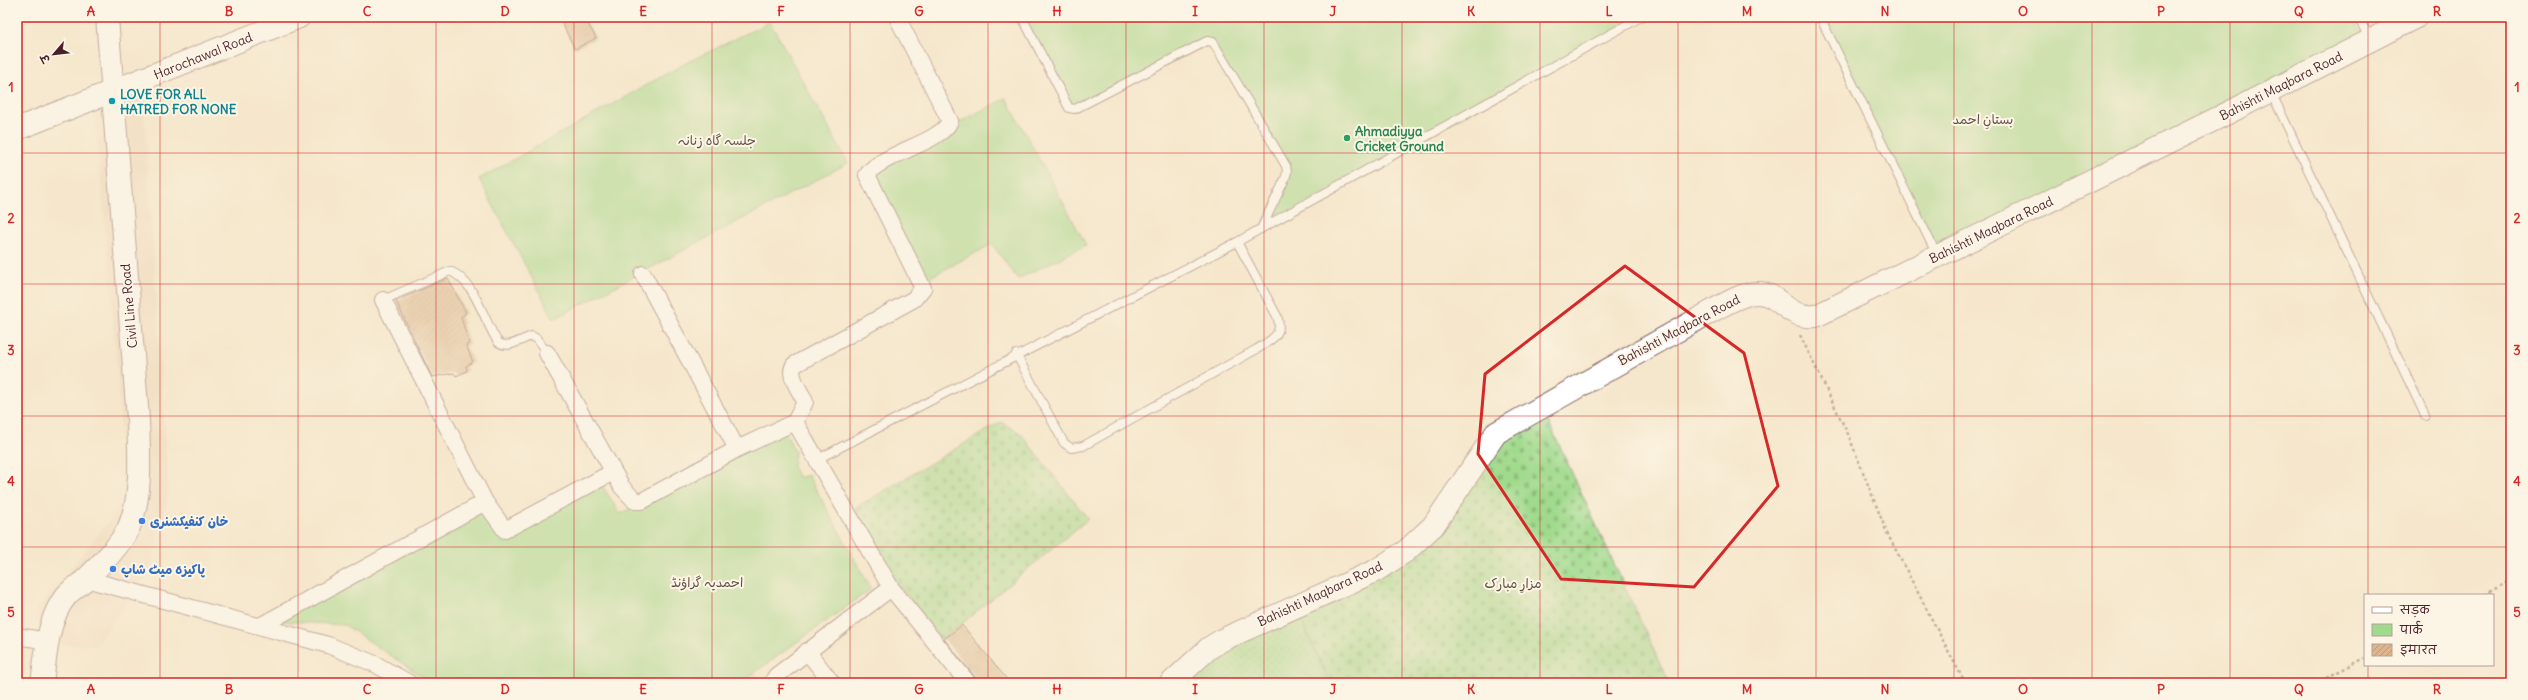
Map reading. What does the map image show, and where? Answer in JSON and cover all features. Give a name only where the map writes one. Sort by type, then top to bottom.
[{"type":"street","name":"Civil Line Road","points":[[42,683],[48,641],[62,603],[73,589],[86,579],[127,531],[134,513],[139,459],[138,419],[106,17]]},
{"type":"street","name":"Harochawal Road","points":[[17,129],[111,93],[299,17]]},
{"type":"street","points":[[547,353],[613,472],[628,496],[634,501],[642,500],[737,449],[795,422],[805,402],[792,376],[791,369],[794,365],[914,299],[923,288],[867,175],[877,165],[942,131],[950,122],[897,17]]},
{"type":"street","name":"Bahishti Maqbara Road","points":[[1171,683],[1209,648],[1224,639],[1375,572],[1406,551],[1433,526],[1485,446],[1496,433],[1509,423],[1714,310],[1746,294],[1758,293],[1769,295],[1794,314],[1816,316],[2416,17]]},
{"type":"street","points":[[643,274],[737,449]]},
{"type":"street","points":[[384,300],[485,502],[505,530],[613,472]]},
{"type":"street","points":[[795,422],[891,588],[968,683]]},
{"type":"street","points":[[260,626],[485,502]]},
{"type":"street","points":[[86,579],[328,645],[375,664],[409,683]]},
{"type":"street","points":[[772,683],[776,676],[807,651],[891,588]]},
{"type":"street","points":[[17,636],[48,641]]},
{"type":"street","points":[[807,651],[832,683]]},
{"type":"lane","points":[[1022,17],[1069,108],[1075,109],[1207,41],[1213,42],[1286,166],[1287,172],[1285,179],[1261,229]]},
{"type":"lane","points":[[816,460],[1016,354],[1237,242],[1641,17]]},
{"type":"lane","points":[[1820,17],[1937,256]]},
{"type":"lane","points":[[2358,17],[2370,40]]},
{"type":"lane","points":[[2270,91],[2425,415]]},
{"type":"lane","points":[[1016,354],[1064,443],[1071,448],[1083,446],[1257,349],[1272,339],[1278,332],[1280,325],[1277,316],[1237,242]]},
{"type":"lane","points":[[384,300],[450,271],[460,275],[470,289],[498,342],[502,346],[509,345],[532,336],[537,339],[547,353]]},
{"type":"path","points":[[1794,314],[1797,328],[1848,434],[1887,533],[1965,683]]},
{"type":"path","points":[[2486,594],[2511,580]]},
{"type":"path","points":[[2316,683],[2364,659]]},
{"type":"highlighted area","points":[[1625,266],[1744,353],[1778,486],[1694,587],[1561,579],[1478,454],[1485,374]]},
{"type":"shaded area","points":[[143,91],[169,494],[150,569],[96,646],[63,645],[35,612],[125,501],[112,299],[94,111]]},
{"type":"shaded area","points":[[755,672],[766,683],[740,683]]},
{"type":"green space","name":"Ahmadiyya Cricket Ground","points":[[1022,17],[1641,17],[1261,229],[1287,172],[1213,42],[1071,109]]},
{"type":"green space","name":"بستانِ احمد","points":[[1817,17],[2353,17],[2366,42],[1937,256]]},
{"type":"green space","name":"جلسہ گاہ زنانہ","points":[[770,22],[848,163],[554,319],[479,179],[682,65]]},
{"type":"green space","points":[[1006,98],[1086,245],[1018,279],[992,244],[921,282],[867,175],[935,135]]},
{"type":"green space","name":"مزارِ مبارک","points":[[1541,406],[1669,683],[1330,683],[1295,607],[1424,534],[1485,446]]},
{"type":"green space","points":[[1001,422],[1020,433],[1088,519],[942,640],[883,565],[855,508]]},
{"type":"green space","name":"احمدیہ گراؤنڈ","points":[[783,428],[795,452],[793,467],[799,478],[808,475],[871,589],[740,683],[432,683],[345,625],[275,621],[483,505],[501,535],[600,482],[620,514]]},
{"type":"green space","points":[[1295,607],[1330,683],[1171,683]]},
{"type":"building","points":[[559,17],[584,17],[596,38],[575,49]]},
{"type":"building","points":[[448,278],[466,313],[461,317],[469,344],[466,345],[473,362],[466,366],[467,371],[456,376],[454,373],[432,377],[396,301]]},
{"type":"building","points":[[962,625],[1010,683],[977,683],[975,677],[944,639]]},
{"type":"place","name":"LOVE FOR ALL HATRED FOR NONE","points":[[112,101]]},
{"type":"place","name":"Ahmadiyya Cricket Ground","points":[[1347,138]]},
{"type":"place","name":"خان کنفیکشنری","points":[[142,521]]},
{"type":"place","name":"پاکیزہ میٹ شاپ","points":[[113,569]]}]
